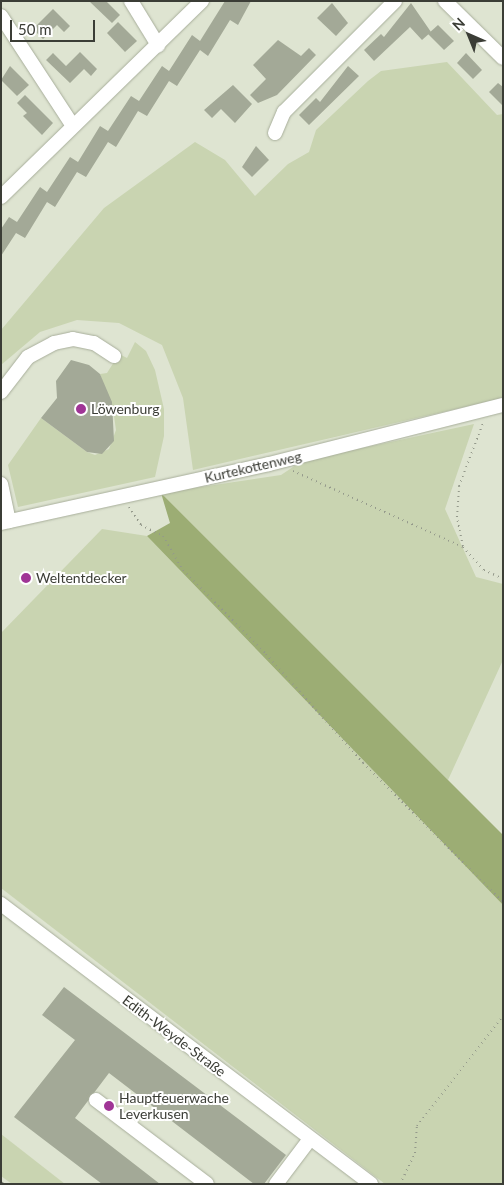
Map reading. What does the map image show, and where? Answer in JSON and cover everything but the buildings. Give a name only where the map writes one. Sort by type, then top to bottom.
[{"type":"street","points":[[131,1],[158,45]]},
{"type":"street","points":[[1,197],[202,1]]},
{"type":"street","points":[[275,133],[284,112],[395,1]]},
{"type":"street","points":[[444,1],[503,58]]},
{"type":"street","points":[[1,16],[73,126]]},
{"type":"street","points":[[1,392],[28,357],[54,343],[73,339],[94,343],[114,356]]},
{"type":"street","name":"Kurtekottenweg","points":[[5,522],[269,464],[503,405]]},
{"type":"street","points":[[1,484],[5,522]]},
{"type":"street","name":"Edith-Weyde-Straße","points":[[1,904],[371,1184]]},
{"type":"street","points":[[96,1100],[207,1184]]},
{"type":"street","points":[[276,1184],[310,1138]]},
{"type":"path","points":[[463,547],[457,517],[459,486],[489,410]]},
{"type":"path","points":[[269,464],[306,475],[463,547],[484,570],[503,579]]},
{"type":"path","points":[[124,495],[136,519],[163,536],[201,590],[266,654],[363,763],[503,902]]},
{"type":"path","points":[[400,1184],[414,1153],[417,1126],[503,1016]]},
{"type":"green space","points":[[447,62],[497,115],[503,114],[503,398],[193,470],[183,398],[162,345],[119,323],[77,320],[40,332],[1,365],[1,330],[104,208],[195,142],[225,160],[255,196],[288,164],[309,152],[316,130],[381,71]]},
{"type":"green space","points":[[135,342],[146,351],[155,370],[164,409],[164,436],[155,477],[18,507],[8,465],[41,418],[87,452],[95,455],[109,449],[116,430],[114,416],[100,374],[107,373],[119,354],[127,358]]},
{"type":"green space","points":[[474,424],[445,509],[476,577],[503,584],[503,660],[448,780],[161,493],[281,475],[302,461]]},
{"type":"green space","points":[[161,493],[503,835],[503,905],[147,536],[170,523]]},
{"type":"green space","points":[[102,529],[147,536],[503,905],[503,1184],[385,1184],[1,888],[1,633]]},
{"type":"green space","points":[[1,1134],[65,1184],[12,1184],[1,1176]]},
{"type":"place","name":"Löwenburg","points":[[81,409]]},
{"type":"place","name":"Weltentdecker","points":[[26,578]]},
{"type":"place","name":"Hauptfeuerwache Leverkusen","points":[[109,1106]]}]
